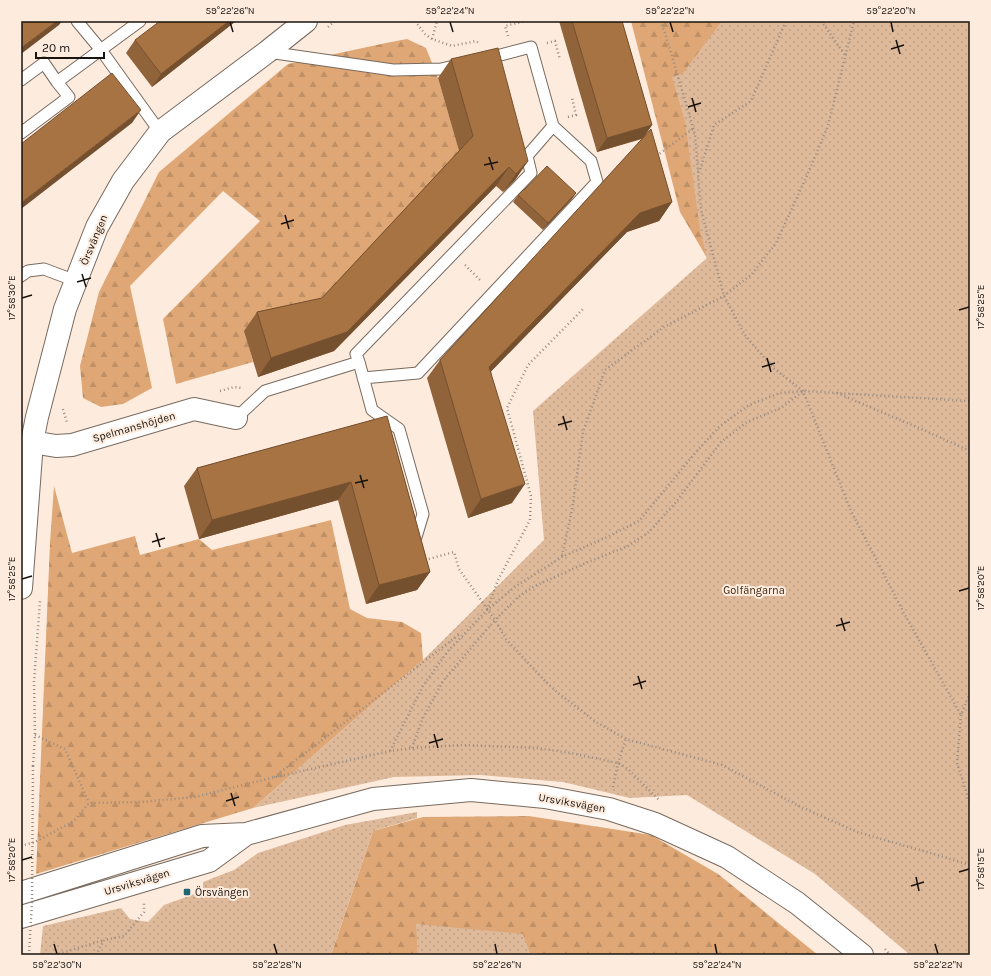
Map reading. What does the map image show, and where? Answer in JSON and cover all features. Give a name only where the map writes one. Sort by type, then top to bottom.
[{"type":"street","name":"Örsvängen","points":[[21,588],[32,442],[37,417],[65,309],[97,227],[123,181],[160,132],[267,52],[314,26]]},
{"type":"street","name":"Spelmanshöjden","points":[[32,442],[56,446],[72,445],[194,409],[236,418]]},
{"type":"street","name":"Ursviksvägen","points":[[21,893],[202,836],[246,834],[373,799],[472,790],[545,797],[609,809],[655,824],[727,857],[797,903],[862,955]]},
{"type":"street","name":"Ursviksvägen","points":[[21,917],[209,861],[246,834]]},
{"type":"lane","points":[[77,21],[101,50],[160,132]]},
{"type":"lane","points":[[57,82],[140,21]]},
{"type":"lane","points":[[267,52],[393,70],[441,69],[531,48],[553,126],[591,161],[597,182],[418,373],[363,378]]},
{"type":"lane","points":[[21,80],[44,63],[69,97],[21,133]]},
{"type":"lane","points":[[416,537],[423,514],[399,429],[372,410],[356,354],[531,173],[526,156],[553,126]]},
{"type":"lane","points":[[21,276],[28,271],[44,269],[76,281]]},
{"type":"lane","points":[[236,418],[265,391],[359,362]]},
{"type":"path","points":[[314,26],[336,21]]},
{"type":"path","points":[[416,21],[425,34],[432,39],[452,46],[476,42],[482,44],[487,58]]},
{"type":"path","points":[[432,39],[437,21]]},
{"type":"path","points":[[660,21],[694,128],[701,210],[724,296],[744,335],[772,367],[803,391],[851,511],[905,615],[961,715]]},
{"type":"path","points":[[698,175],[714,125],[751,101],[786,21]]},
{"type":"path","points":[[821,21],[846,55]]},
{"type":"path","points":[[562,557],[572,510],[583,432],[605,370],[664,327],[724,296],[752,274],[776,243],[828,126],[854,21]]},
{"type":"path","points":[[652,156],[659,154],[694,128]]},
{"type":"path","points":[[454,253],[493,293]]},
{"type":"path","points":[[487,610],[498,580],[530,520],[531,496],[507,408],[528,365],[583,309]]},
{"type":"path","points":[[218,391],[234,387],[265,391]]},
{"type":"path","points":[[412,748],[422,720],[443,681],[495,620],[518,597],[535,586],[628,546],[649,532],[676,502],[721,442],[747,422],[781,408],[803,391]]},
{"type":"path","points":[[21,846],[35,842],[74,821],[89,803],[141,802],[195,797],[390,751],[428,680],[448,651],[487,610],[516,586],[562,557],[639,521],[720,426],[746,407],[756,402],[780,393],[803,391],[970,401]]},
{"type":"path","points":[[835,392],[970,451]]},
{"type":"path","points":[[62,405],[68,423]]},
{"type":"path","points":[[423,560],[454,552],[458,569],[495,620],[506,639],[558,693],[596,722],[626,739],[722,765],[799,806],[857,832],[970,865]]},
{"type":"path","points":[[272,778],[461,633]]},
{"type":"path","points":[[970,693],[961,715],[957,763],[970,804]]},
{"type":"path","points":[[35,735],[65,749],[89,803]]},
{"type":"path","points":[[609,809],[618,763],[626,739]]},
{"type":"path","points":[[29,955],[32,902],[33,766]]},
{"type":"path","points":[[55,955],[104,940],[124,936],[144,912],[143,899]]},
{"type":"path","points":[[96,955],[104,940]]},
{"type":"green space","points":[[631,21],[846,21],[707,258],[680,212]]},
{"type":"green space","name":"Golfängarna","points":[[722,21],[970,21],[970,955],[910,955],[815,874],[687,795],[630,798],[563,782],[480,775],[394,777],[253,808],[423,660],[544,540],[533,411],[707,258],[700,230],[685,122],[672,77],[683,73]]},
{"type":"green space","points":[[407,39],[426,48],[438,78],[460,154],[309,317],[245,331],[253,362],[176,384],[163,319],[260,221],[223,191],[130,286],[152,388],[123,404],[101,407],[83,398],[80,366],[99,292],[159,172],[288,64]]},
{"type":"green space","points":[[54,486],[72,553],[135,536],[140,555],[199,539],[212,550],[331,520],[350,609],[367,618],[402,622],[421,633],[423,660],[253,808],[36,874],[50,543]]},
{"type":"green space","points":[[417,812],[417,818],[373,831],[332,952],[328,955],[40,955],[43,926],[121,908],[130,919],[148,922],[164,905],[203,891],[203,882],[234,870],[258,853],[345,825]]},
{"type":"green space","points":[[529,816],[651,835],[718,874],[818,955],[552,955],[530,953],[417,924],[418,955],[328,955],[332,952],[373,831],[423,817]]},
{"type":"green space","points":[[416,924],[523,934],[530,953],[552,955],[418,955]]},
{"type":"building","points":[[21,21],[57,21],[21,48]]},
{"type":"building","points":[[160,21],[229,21],[161,74],[135,40]]},
{"type":"building","points":[[572,21],[622,21],[652,125],[607,138]]},
{"type":"building","points":[[498,48],[528,161],[516,174],[509,167],[347,332],[271,358],[257,312],[322,298],[473,136],[451,59]]},
{"type":"building","points":[[112,73],[141,110],[21,203],[21,144]]},
{"type":"building","points":[[651,129],[672,202],[640,213],[489,367],[525,484],[481,499],[440,360]]},
{"type":"building","points":[[547,166],[576,193],[548,223],[518,195]]},
{"type":"building","points":[[387,416],[430,572],[379,585],[351,482],[212,520],[197,468]]},
{"type":"place","name":"Örsvängen","points":[[187,892]]}]
